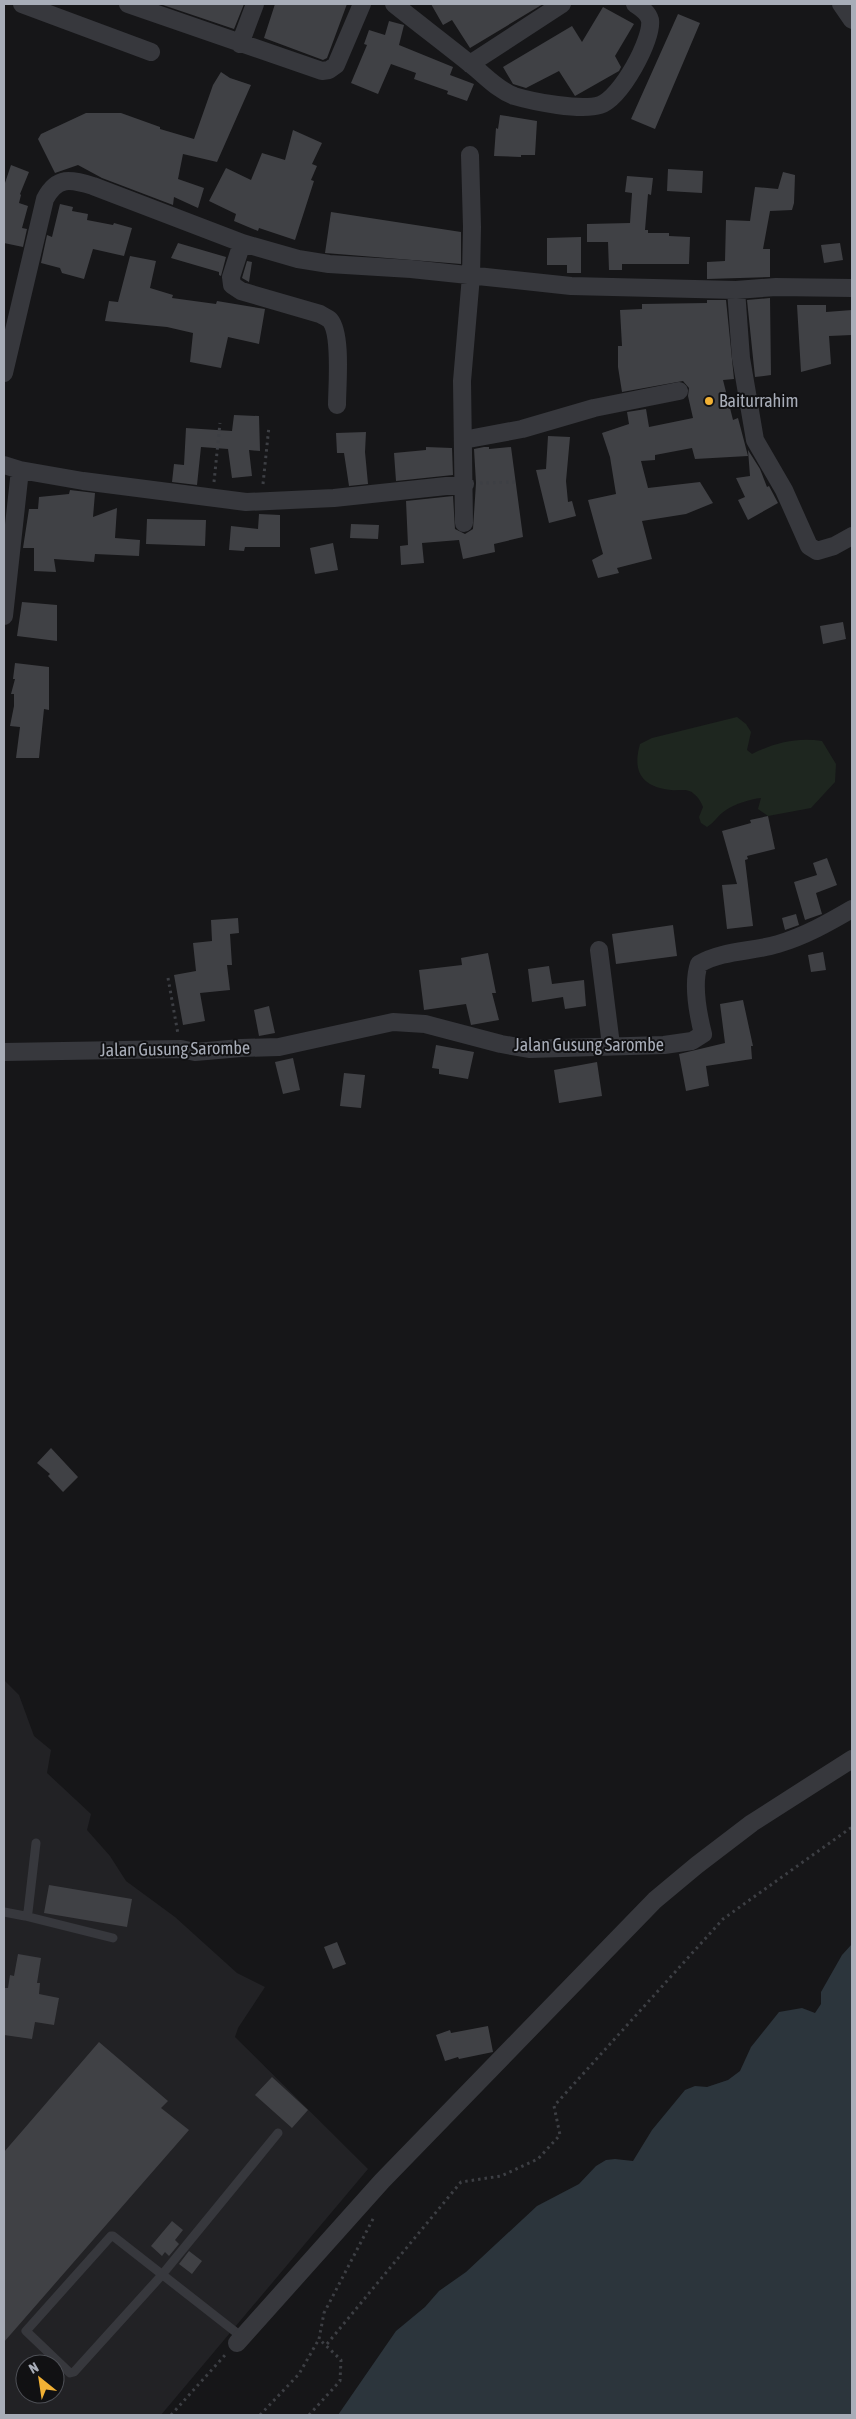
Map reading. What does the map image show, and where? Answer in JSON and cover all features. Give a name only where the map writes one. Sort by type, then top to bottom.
[{"type":"street","points":[[22,4],[151,52]]},
{"type":"street","points":[[128,4],[148,7],[240,44],[322,71],[336,66],[362,4]]},
{"type":"street","points":[[240,44],[255,4]]},
{"type":"street","points":[[394,4],[498,87],[524,98],[586,108],[602,104],[625,85],[650,27],[650,18],[646,12],[634,4]]},
{"type":"street","points":[[470,64],[562,4]]},
{"type":"street","points":[[841,4],[852,20]]},
{"type":"street","points":[[464,523],[463,353],[471,276],[470,155]]},
{"type":"street","points":[[4,373],[45,199],[50,189],[63,181],[80,182],[242,242],[298,259],[329,264],[411,269],[571,286],[736,290],[776,287],[852,288]]},
{"type":"street","points":[[242,242],[231,277],[232,285],[240,291],[320,314],[330,320],[334,329],[337,346],[337,405]]},
{"type":"street","points":[[736,290],[741,358],[755,440],[784,490],[809,546],[817,551],[834,546],[852,536]]},
{"type":"street","points":[[463,440],[522,429],[630,400],[679,391]]},
{"type":"street","points":[[4,616],[12,468],[83,481],[213,498],[261,502],[334,498],[464,484]]},
{"type":"street","name":"Jalan Gusung Sarombe","points":[[4,1052],[180,1050],[195,1052],[279,1047],[393,1022],[425,1024],[501,1044],[529,1049],[611,1045],[664,1045],[692,1041],[703,1034],[698,1002],[697,970],[699,964],[741,950],[779,944],[812,932],[852,909]]},
{"type":"street","points":[[599,950],[611,1045]]},
{"type":"street","points":[[239,2340],[382,2181],[655,1900],[752,1823],[852,1759]]},
{"type":"lane","points":[[25,1916],[29,1910],[36,1843]]},
{"type":"lane","points":[[4,1912],[114,1938]]},
{"type":"lane","points":[[239,2340],[161,2276],[113,2236],[109,2237],[26,2330],[72,2373],[161,2276],[278,2133]]},
{"type":"path","points":[[213,498],[220,423]]},
{"type":"path","points":[[261,502],[269,426]]},
{"type":"path","points":[[464,484],[519,482]]},
{"type":"path","points":[[168,978],[180,1050]]},
{"type":"path","points":[[327,2344],[461,2182],[501,2176],[538,2159],[560,2135],[554,2106],[723,1920],[852,1827]]},
{"type":"path","points":[[260,2415],[299,2374],[320,2339],[324,2313],[378,2209]]},
{"type":"path","points":[[309,2415],[340,2381],[341,2360],[320,2339]]},
{"type":"path","points":[[171,2415],[239,2340]]},
{"type":"shaded area","points":[[737,717],[746,724],[751,732],[747,750],[752,754],[795,740],[822,741],[836,764],[835,782],[811,808],[768,816],[758,809],[761,798],[743,802],[730,808],[707,827],[701,823],[699,817],[703,807],[699,799],[692,792],[661,788],[646,782],[642,776],[637,763],[640,744],[652,738]]},
{"type":"shaded area","points":[[4,1680],[19,1695],[34,1736],[51,1750],[47,1773],[91,1814],[87,1830],[110,1856],[126,1881],[175,1917],[237,1973],[265,1987],[238,2028],[235,2037],[368,2169],[161,2415],[4,2415]]},
{"type":"shaded area","points":[[852,1944],[852,2415],[338,2415],[396,2331],[425,2307],[439,2291],[466,2272],[537,2206],[579,2184],[596,2166],[606,2160],[633,2161],[652,2130],[685,2090],[695,2086],[707,2087],[728,2080],[740,2071],[751,2047],[779,2012],[802,2008],[815,2013],[821,2004],[821,1992],[842,1955]]},
{"type":"building","points":[[160,4],[244,4],[234,29]]},
{"type":"building","points":[[275,4],[347,4],[327,58],[323,60],[264,38]]},
{"type":"building","points":[[431,4],[543,4],[470,48],[452,20],[443,25]]},
{"type":"building","points":[[603,7],[634,24],[615,56],[621,67],[619,71],[575,96],[559,71],[526,88],[513,84],[503,67],[572,26],[582,42]]},
{"type":"building","points":[[678,14],[700,23],[655,129],[631,119]]},
{"type":"building","points":[[389,21],[404,25],[399,45],[453,67],[450,75],[474,84],[467,101],[447,94],[448,91],[414,79],[416,73],[391,64],[378,94],[351,83],[367,45],[364,44],[369,30],[385,35]]},
{"type":"building","points":[[221,72],[230,78],[251,85],[217,162],[183,154],[178,179],[204,188],[198,208],[174,197],[173,205],[102,178],[78,165],[55,173],[38,139],[41,134],[86,113],[121,113],[160,127],[160,129],[194,139],[213,85]]},
{"type":"building","points":[[500,115],[537,121],[535,155],[521,155],[521,157],[494,156],[496,128],[498,129]]},
{"type":"building","points":[[293,130],[322,143],[312,164],[317,166],[311,180],[314,181],[295,240],[259,228],[258,231],[234,221],[236,214],[209,201],[226,168],[251,180],[262,153],[285,160]]},
{"type":"building","points":[[11,165],[29,172],[20,194],[19,203],[28,206],[22,228],[27,229],[23,247],[4,243],[4,186]]},
{"type":"building","points":[[668,169],[703,171],[702,193],[667,191]]},
{"type":"building","points":[[783,172],[795,175],[794,203],[792,210],[770,211],[763,249],[770,249],[770,277],[707,279],[707,262],[725,261],[726,220],[750,221],[755,187],[778,189]]},
{"type":"building","points":[[627,176],[653,178],[651,195],[648,194],[645,230],[648,230],[648,233],[669,233],[669,236],[690,237],[689,264],[622,264],[622,270],[609,270],[608,242],[587,242],[587,224],[630,223],[632,193],[625,192]]},
{"type":"building","points":[[60,204],[73,207],[72,211],[88,214],[87,220],[113,225],[114,223],[132,228],[124,256],[93,249],[84,279],[62,273],[60,268],[41,263],[47,235],[52,237]]},
{"type":"building","points":[[331,212],[461,232],[461,264],[325,253]]},
{"type":"building","points":[[581,237],[581,273],[567,273],[567,265],[547,265],[547,238]]},
{"type":"building","points":[[178,243],[226,257],[221,276],[219,272],[171,258]]},
{"type":"building","points":[[840,243],[843,260],[824,263],[821,245]]},
{"type":"building","points":[[130,256],[156,261],[150,288],[173,295],[172,298],[216,304],[217,301],[265,309],[259,344],[228,337],[221,368],[190,362],[193,333],[167,327],[105,321],[109,301],[118,302]]},
{"type":"building","points":[[247,261],[252,262],[249,282],[242,278]]},
{"type":"building","points":[[770,298],[771,375],[755,377],[747,300]]},
{"type":"building","points":[[707,300],[726,300],[734,379],[723,380],[733,420],[738,418],[748,456],[695,459],[692,448],[655,455],[655,460],[641,461],[648,488],[700,482],[713,503],[686,514],[642,521],[652,559],[617,568],[619,573],[598,578],[592,560],[603,554],[588,500],[616,494],[610,457],[602,433],[629,424],[627,412],[646,409],[649,427],[693,418],[688,396],[689,388],[683,381],[622,392],[618,367],[618,346],[622,346],[620,310],[642,309],[642,304],[707,303]]},
{"type":"building","points":[[797,305],[826,305],[826,312],[852,310],[852,335],[829,336],[831,364],[801,372]]},
{"type":"building","points":[[234,415],[259,416],[260,451],[249,450],[252,476],[232,478],[228,449],[201,447],[197,485],[172,482],[174,464],[184,465],[186,428],[232,431]]},
{"type":"building","points":[[366,432],[365,452],[368,484],[349,486],[344,453],[337,453],[336,433]]},
{"type":"building","points":[[548,436],[570,437],[566,481],[568,502],[572,501],[576,516],[549,523],[536,470],[546,469]]},
{"type":"building","points":[[426,447],[452,448],[453,475],[396,481],[394,453],[426,450]]},
{"type":"building","points":[[489,447],[489,449],[511,447],[523,537],[494,544],[495,552],[463,559],[459,540],[422,543],[424,563],[401,565],[400,546],[408,545],[406,501],[453,496],[455,529],[465,534],[473,529],[476,483],[474,449]]},
{"type":"building","points":[[748,450],[760,469],[767,487],[769,486],[778,503],[748,520],[738,500],[745,497],[736,478],[750,476]]},
{"type":"building","points":[[70,490],[95,493],[93,517],[117,508],[115,538],[140,540],[139,556],[95,554],[94,562],[54,559],[56,572],[34,571],[34,548],[23,548],[29,509],[38,509],[39,497],[69,494]]},
{"type":"building","points":[[259,514],[280,515],[280,547],[245,547],[244,551],[229,550],[231,526],[258,529]]},
{"type":"building","points":[[147,519],[206,520],[205,546],[146,544]]},
{"type":"building","points":[[351,524],[379,525],[378,539],[350,538]]},
{"type":"building","points":[[333,543],[338,570],[315,574],[310,548]]},
{"type":"building","points":[[22,602],[57,605],[57,641],[17,636]]},
{"type":"building","points":[[843,622],[846,639],[823,644],[820,626]]},
{"type":"building","points":[[15,663],[49,667],[49,710],[44,709],[39,758],[16,758],[20,727],[10,726],[14,706],[14,694],[11,694],[15,679],[13,679]]},
{"type":"building","points":[[768,816],[775,849],[747,856],[748,859],[745,860],[753,926],[727,929],[722,885],[737,884],[722,831],[751,823],[750,820]]},
{"type":"building","points":[[827,858],[837,885],[816,893],[822,914],[805,920],[794,882],[817,875],[813,863]]},
{"type":"building","points":[[796,914],[799,925],[785,930],[782,918]]},
{"type":"building","points":[[238,918],[239,933],[230,934],[232,965],[227,965],[230,990],[200,993],[205,1021],[183,1025],[174,975],[196,971],[193,943],[212,941],[211,920]]},
{"type":"building","points":[[673,925],[677,956],[616,964],[612,934]]},
{"type":"building","points":[[823,952],[826,970],[811,972],[808,955]]},
{"type":"building","points":[[488,953],[496,993],[492,993],[499,1020],[471,1025],[466,1004],[424,1010],[419,970],[462,965],[461,958]]},
{"type":"building","points":[[549,966],[552,984],[584,980],[586,1006],[565,1009],[563,997],[532,1002],[528,969]]},
{"type":"building","points":[[743,1000],[753,1046],[751,1046],[752,1059],[706,1066],[709,1086],[686,1091],[679,1054],[725,1043],[720,1004]]},
{"type":"building","points":[[269,1006],[275,1033],[259,1036],[254,1010]]},
{"type":"building","points":[[436,1045],[474,1052],[468,1079],[439,1074],[439,1069],[432,1068]]},
{"type":"building","points":[[293,1058],[300,1090],[283,1094],[275,1062]]},
{"type":"building","points":[[597,1062],[602,1096],[559,1103],[554,1070]]},
{"type":"building","points":[[344,1073],[365,1075],[361,1108],[340,1106]]},
{"type":"building","points":[[51,1448],[78,1477],[63,1492],[48,1476],[50,1474],[37,1463]]},
{"type":"building","points":[[49,1885],[132,1899],[127,1927],[44,1913]]},
{"type":"building","points":[[337,1942],[346,1964],[333,1969],[324,1947]]},
{"type":"building","points":[[18,1954],[41,1958],[37,1983],[40,1983],[39,1994],[59,1998],[54,2025],[35,2022],[32,2039],[4,2035],[4,1988],[8,1988],[10,1975],[14,1976]]},
{"type":"building","points":[[488,2026],[493,2052],[459,2059],[458,2057],[445,2061],[436,2035],[450,2030],[451,2033]]},
{"type":"building","points":[[99,2042],[168,2101],[161,2108],[189,2130],[4,2342],[4,2152]]},
{"type":"building","points":[[272,2077],[308,2110],[292,2128],[255,2095]]},
{"type":"building","points":[[172,2221],[183,2230],[175,2240],[179,2244],[169,2256],[165,2252],[162,2256],[151,2246]]},
{"type":"building","points":[[189,2251],[202,2261],[192,2274],[179,2264]]},
{"type":"place","name":"Baiturrahim","points":[[709,401]]}]
